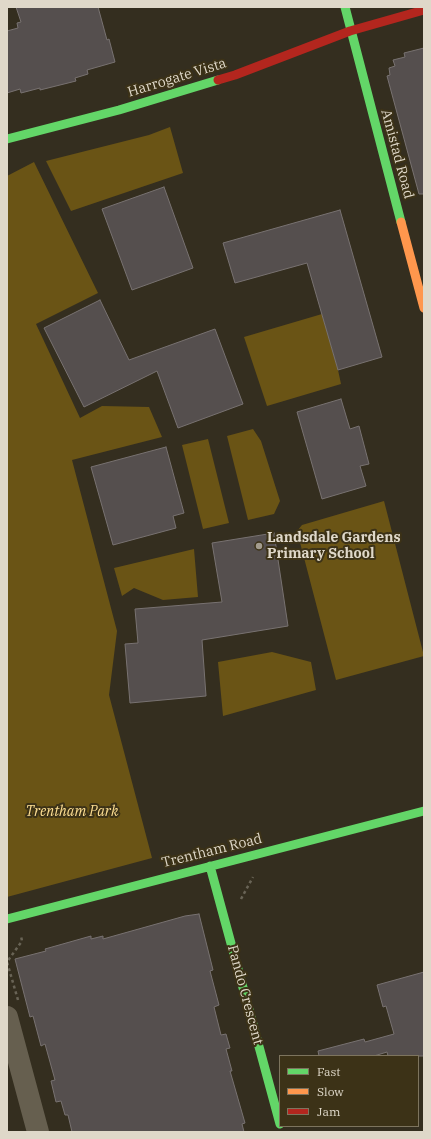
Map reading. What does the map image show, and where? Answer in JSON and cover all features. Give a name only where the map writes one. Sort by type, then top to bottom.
[{"type":"street","name":"Amistad Road","points":[[345,7],[350,31],[417,252],[424,308]]},
{"type":"street","name":"Harrogate Vista","points":[[7,139],[119,110],[235,75],[350,31],[424,10]]},
{"type":"street","name":"Trentham Road","points":[[7,919],[424,811]]},
{"type":"street","name":"Pando Crescent","points":[[210,866],[279,1121]]},
{"type":"street","points":[[7,1017],[38,1132]]},
{"type":"path","points":[[238,904],[254,875],[255,855]]},
{"type":"green space","points":[[170,127],[183,173],[71,211],[46,161],[149,135]]},
{"type":"green space","name":"Trentham Park","points":[[34,162],[98,293],[36,324],[80,418],[102,406],[149,407],[162,437],[72,460],[117,631],[109,695],[152,858],[7,897],[7,176]]},
{"type":"green space","points":[[322,314],[341,384],[267,406],[244,337]]},
{"type":"green space","points":[[253,429],[261,441],[280,501],[274,514],[248,520],[227,436]]},
{"type":"green space","points":[[208,439],[229,523],[203,529],[182,445]]},
{"type":"green space","points":[[384,501],[424,656],[336,680],[297,531],[302,525]]},
{"type":"green space","points":[[194,549],[198,597],[163,600],[134,588],[122,596],[114,568]]},
{"type":"green space","points":[[272,652],[311,662],[316,690],[223,716],[218,662]]},
{"type":"building","points":[[16,7],[98,7],[115,62],[87,70],[88,74],[75,78],[76,81],[40,90],[40,88],[21,93],[20,89],[7,93],[7,31],[18,28],[17,23],[21,22]]},
{"type":"building","points":[[424,48],[424,194],[419,194],[387,76],[390,75],[389,68],[395,66],[393,60],[405,57],[404,53]]},
{"type":"building","points":[[164,187],[193,268],[132,290],[102,209]]},
{"type":"building","points":[[340,210],[382,357],[338,370],[307,263],[235,283],[223,243]]},
{"type":"building","points":[[100,300],[129,360],[215,329],[243,404],[178,428],[157,371],[84,407],[44,328]]},
{"type":"building","points":[[341,399],[350,429],[359,426],[369,464],[360,466],[366,486],[322,499],[297,412]]},
{"type":"building","points":[[166,447],[184,513],[173,516],[176,528],[113,545],[91,467]]},
{"type":"building","points":[[274,533],[288,626],[202,640],[206,696],[130,703],[125,644],[138,643],[135,609],[222,602],[212,543]]},
{"type":"building","points":[[199,914],[213,970],[210,971],[219,1005],[214,1007],[221,1035],[226,1034],[230,1048],[226,1049],[232,1071],[230,1071],[245,1123],[242,1124],[244,1132],[72,1132],[68,1115],[65,1115],[61,1101],[56,1102],[51,1081],[55,1080],[45,1044],[41,1046],[33,1016],[30,1017],[15,959],[46,951],[45,949],[91,936],[91,939],[103,936],[103,939],[185,916]]},
{"type":"building","points":[[424,972],[424,1056],[388,1055],[387,1052],[377,1055],[319,1055],[318,1051],[364,1039],[365,1042],[394,1034],[386,1006],[383,1007],[377,985]]},
{"type":"traffic: fast","points":[[345,7],[401,222]]},
{"type":"traffic: fast","points":[[7,139],[119,110],[218,80]]},
{"type":"traffic: fast","points":[[7,919],[424,811]]},
{"type":"traffic: fast","points":[[210,866],[279,1120]]},
{"type":"traffic: slow","points":[[401,222],[424,308]]},
{"type":"traffic: jam","points":[[218,80],[235,75],[350,31],[424,10]]},
{"type":"place","name":"Landsdale Gardens Primary School","points":[[259,546]]}]
